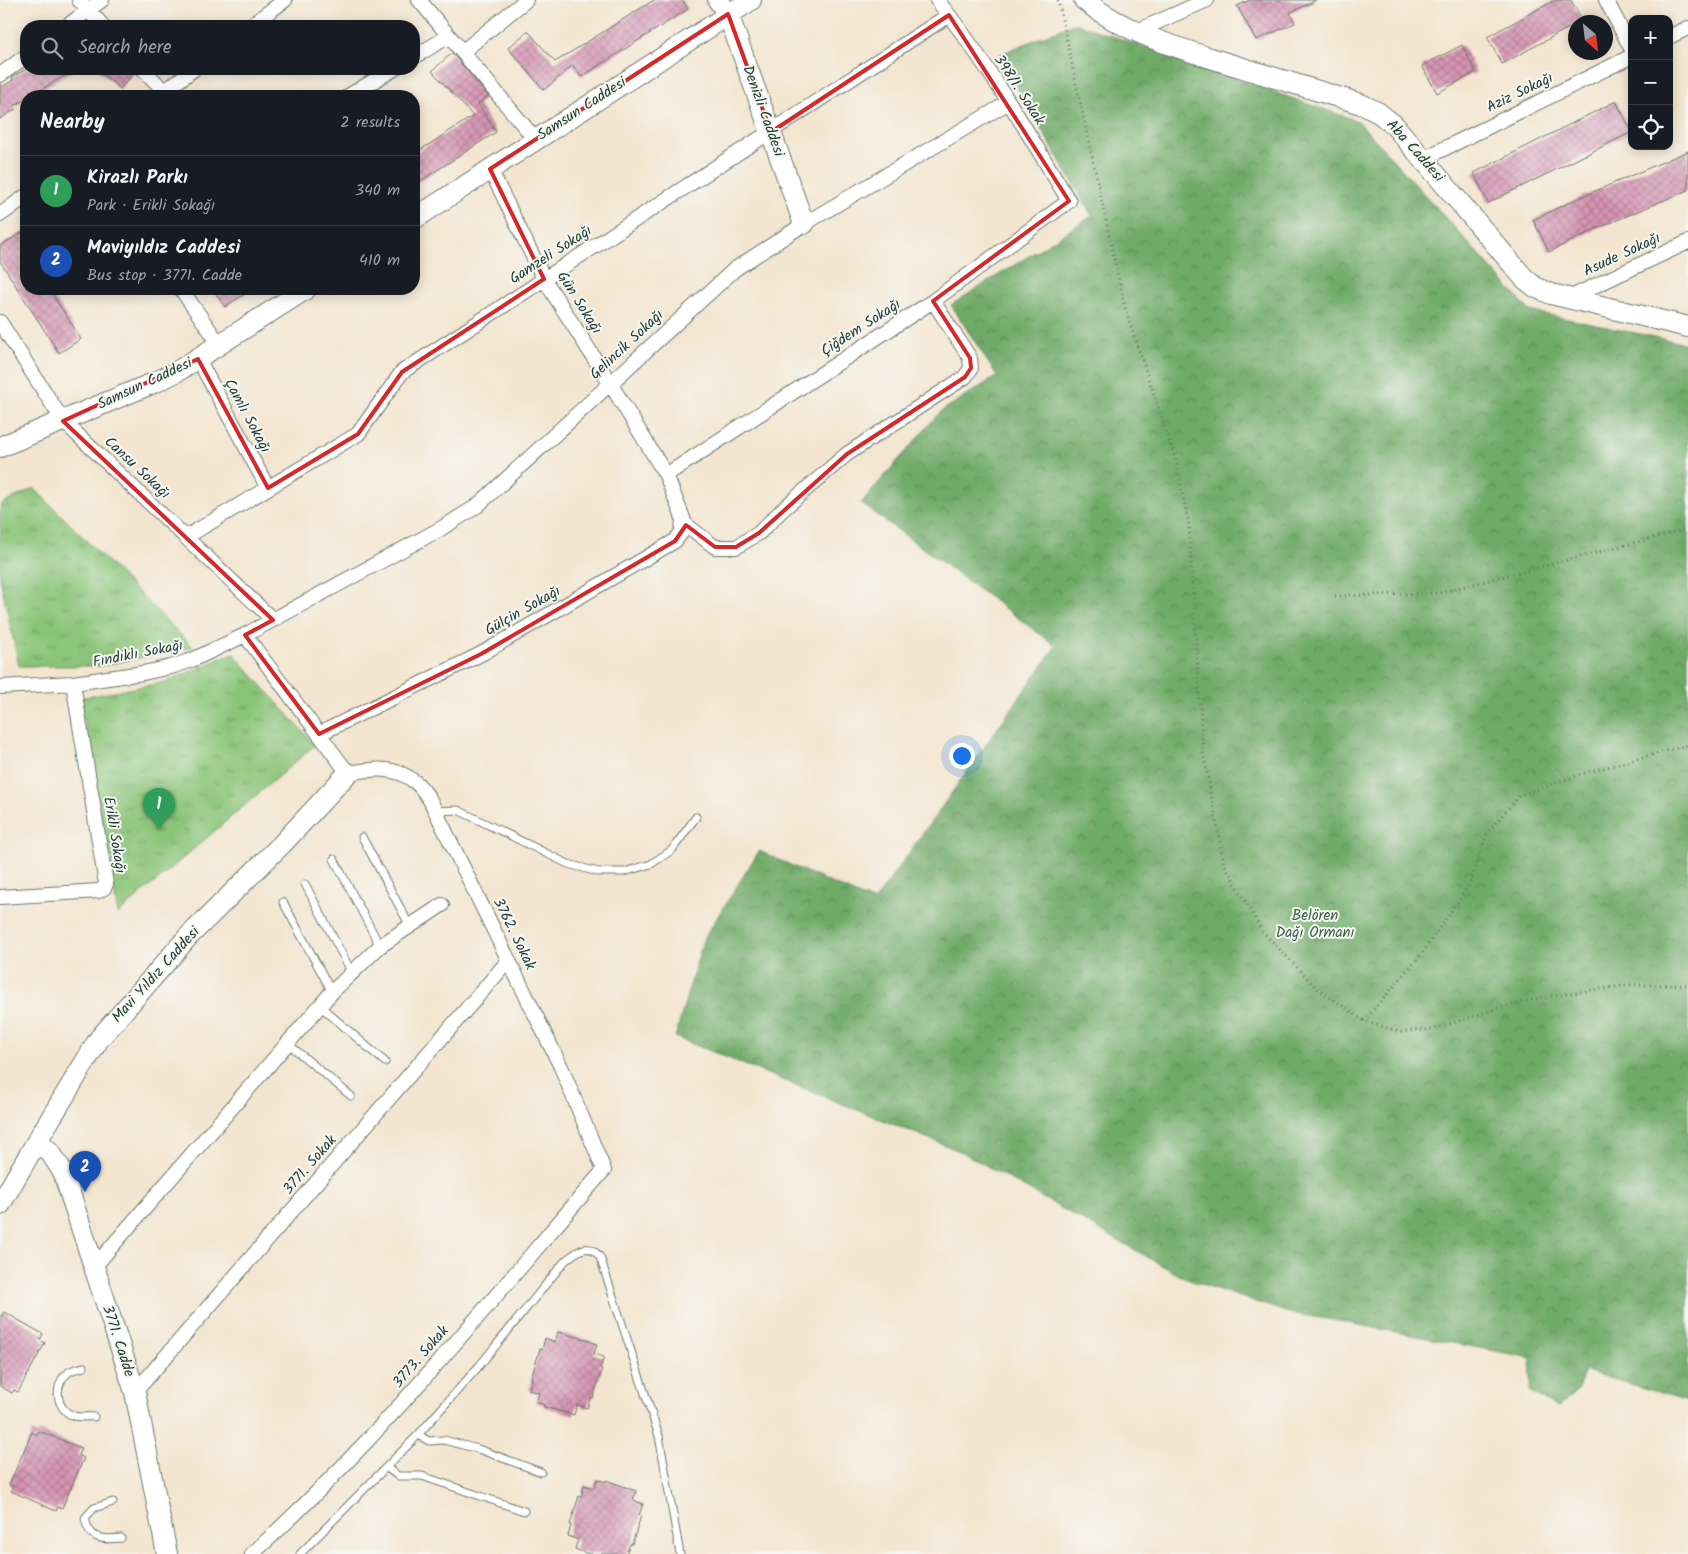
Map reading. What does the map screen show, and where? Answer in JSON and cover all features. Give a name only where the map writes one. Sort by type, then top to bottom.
[{"type":"street","points":[[71,20],[84,5],[102,0]]},
{"type":"street","points":[[258,20],[285,0]]},
{"type":"street","points":[[418,0],[535,140]]},
{"type":"street","points":[[462,52],[526,0]]},
{"type":"street","name":"Samsun Caddesi","points":[[420,215],[535,140],[723,7],[751,0]]},
{"type":"street","name":"398/1. Sokak","points":[[937,0],[1009,102],[1069,201]]},
{"type":"street","name":"Aba Caddesi","points":[[1084,0],[1135,32],[1178,48],[1361,104],[1379,113],[1394,125],[1524,278],[1534,287],[1551,294],[1688,328]]},
{"type":"street","points":[[1135,32],[1207,0]]},
{"type":"street","points":[[1606,0],[1628,42]]},
{"type":"street","points":[[84,5],[98,20]]},
{"type":"street","name":"Denizli Caddesi","points":[[723,7],[804,224]]},
{"type":"street","name":"Gamzeli Sokağı","points":[[186,537],[358,434],[400,374],[949,15]]},
{"type":"street","points":[[1673,35],[1688,28]]},
{"type":"street","points":[[420,53],[448,36]]},
{"type":"street","name":"Aziz Sokağı","points":[[1423,159],[1628,58]]},
{"type":"street","points":[[0,75],[20,60]]},
{"type":"street","points":[[148,75],[160,90]]},
{"type":"street","points":[[170,90],[187,75]]},
{"type":"street","points":[[358,90],[384,75]]},
{"type":"street","name":"Gelincik Sokağı","points":[[274,620],[472,510],[735,268],[804,224],[1009,102]]},
{"type":"street","name":"Gün Sokağı","points":[[490,169],[544,279],[666,475]]},
{"type":"street","points":[[0,216],[20,201]]},
{"type":"street","name":"Çiğdem Sokağı","points":[[666,475],[933,301],[1069,201]]},
{"type":"street","name":"Asude Sokağı","points":[[1569,298],[1688,242]]},
{"type":"street","points":[[185,295],[220,345]]},
{"type":"street","name":"Samsun Caddesi","points":[[0,447],[158,381],[198,359],[297,295]]},
{"type":"street","points":[[666,475],[682,512],[684,523],[715,547],[736,547],[758,533],[847,454],[965,377],[971,368],[970,358],[933,301]]},
{"type":"street","name":"Cansu Sokağı","points":[[0,322],[64,421],[274,620]]},
{"type":"street","name":"Çamlı Sokağı","points":[[198,359],[268,488]]},
{"type":"street","name":"Gülçin Sokağı","points":[[319,734],[489,649],[675,541],[682,532],[684,523]]},
{"type":"street","name":"Fındıklı Sokağı","points":[[0,687],[73,683],[171,667],[212,652],[274,620]]},
{"type":"street","points":[[245,635],[348,773]]},
{"type":"street","name":"Erikli Sokağı","points":[[0,897],[99,891],[106,884],[73,683]]},
{"type":"street","name":"3762. Sokak","points":[[348,773],[375,768],[397,771],[415,782],[430,800],[561,1067],[604,1170]]},
{"type":"street","name":"Mavi Yıldız Caddesi","points":[[0,1204],[99,1039],[187,938],[284,843],[348,773]]},
{"type":"street","points":[[94,1267],[332,992],[380,946],[442,905]]},
{"type":"street","name":"3771. Sokak","points":[[135,1392],[509,960]]},
{"type":"street","name":"3771. Cadde","points":[[37,1141],[50,1152],[63,1172],[135,1392],[167,1554]]},
{"type":"street","name":"3773. Sokak","points":[[252,1554],[288,1522],[394,1412],[604,1170]]},
{"type":"lane","points":[[436,811],[458,810],[568,864],[598,872],[624,872],[650,864],[672,850],[696,817]]},
{"type":"lane","points":[[362,837],[410,926]]},
{"type":"lane","points":[[334,859],[380,946]]},
{"type":"lane","points":[[305,884],[352,972]]},
{"type":"lane","points":[[283,902],[332,992]]},
{"type":"lane","points":[[320,1006],[384,1062]]},
{"type":"lane","points":[[287,1043],[351,1096]]},
{"type":"lane","points":[[300,1554],[418,1435],[480,1365],[565,1261],[578,1251],[588,1248],[594,1250],[600,1257],[659,1436],[680,1554]]},
{"type":"lane","points":[[84,1367],[70,1371],[61,1379],[58,1393],[61,1407],[74,1416],[94,1417]]},
{"type":"lane","points":[[418,1435],[429,1441],[444,1440],[478,1449],[541,1472]]},
{"type":"lane","points":[[387,1468],[398,1476],[422,1476],[524,1511]]},
{"type":"lane","points":[[113,1502],[94,1508],[85,1518],[87,1528],[95,1538],[108,1540],[121,1538]]},
{"type":"path","points":[[1058,0],[1126,312],[1176,460],[1180,479],[1189,527],[1203,751],[1224,863],[1262,931],[1317,988],[1364,1021],[1400,1032],[1434,1029],[1495,1009],[1539,998],[1629,986],[1688,985]]},
{"type":"path","points":[[1335,596],[1439,594],[1688,529]]},
{"type":"path","points":[[1364,1021],[1423,952],[1468,887],[1487,833],[1520,796],[1581,774],[1688,745]]},
{"type":"highlighted area","points":[[728,14],[771,132],[949,15],[1069,201],[933,301],[970,358],[971,368],[965,377],[847,454],[759,533],[736,547],[715,547],[686,525],[675,541],[481,654],[319,734],[245,635],[273,620],[63,421],[198,359],[268,488],[358,434],[402,372],[544,279],[490,169]]},
{"type":"green space","name":"Belören Dağı Ormanı","points":[[1075,23],[1358,121],[1530,311],[1688,344],[1688,1401],[1585,1371],[1578,1390],[1558,1407],[1530,1392],[1531,1358],[1289,1313],[1186,1279],[962,1152],[675,1037],[703,940],[759,851],[874,902],[1056,646],[861,503],[940,412],[997,376],[951,305],[1092,216],[998,55]]},
{"type":"green space","points":[[34,488],[193,647],[100,666],[19,666],[0,578],[0,505]]},
{"type":"green space","points":[[233,653],[315,745],[118,914],[80,698],[166,682]]},
{"type":"building","points":[[654,0],[682,0],[688,9],[581,77],[573,65],[544,90],[508,48],[528,31],[555,62]]},
{"type":"building","points":[[1250,0],[1316,0],[1290,13],[1295,23],[1256,40],[1237,6]]},
{"type":"building","points":[[1555,0],[1571,0],[1579,15],[1568,15],[1568,28],[1502,64],[1487,37]]},
{"type":"building","points":[[1462,45],[1476,72],[1437,93],[1422,66]]},
{"type":"building","points":[[452,53],[488,96],[478,104],[496,132],[420,181],[420,150],[473,116],[432,71]]},
{"type":"building","points":[[20,72],[20,75],[66,75],[41,90],[20,90],[20,102],[14,106],[16,109],[0,119],[0,84],[2,87],[13,80],[12,77]]},
{"type":"building","points":[[104,75],[132,75],[120,89]]},
{"type":"building","points":[[1616,101],[1628,124],[1628,134],[1488,203],[1474,173]]},
{"type":"building","points":[[1688,151],[1688,190],[1598,228],[1549,252],[1533,220]]},
{"type":"building","points":[[20,234],[20,292],[0,261],[0,246]]},
{"type":"building","points":[[22,295],[53,295],[81,339],[59,353]]},
{"type":"building","points":[[217,295],[243,295],[225,307]]},
{"type":"building","points":[[4,1312],[43,1334],[40,1340],[45,1343],[18,1392],[14,1390],[12,1393],[0,1386],[0,1318]]},
{"type":"building","points":[[558,1332],[597,1344],[594,1354],[604,1357],[593,1398],[591,1397],[587,1408],[577,1405],[574,1415],[544,1407],[544,1405],[536,1402],[539,1393],[529,1390],[531,1378],[545,1338],[555,1342]]},
{"type":"building","points":[[39,1431],[81,1448],[78,1455],[84,1458],[62,1508],[58,1507],[56,1511],[11,1491],[13,1487],[9,1485],[32,1432],[37,1435]]},
{"type":"building","points":[[597,1479],[606,1482],[606,1480],[636,1491],[633,1500],[643,1504],[632,1544],[630,1544],[626,1554],[589,1554],[575,1549],[578,1540],[568,1536],[584,1485],[594,1488]]},
{"type":"place","name":"Kirazlı Parkı","points":[[159,829]]},
{"type":"place","name":"Maviyıldız Caddesi","points":[[85,1192]]}]
